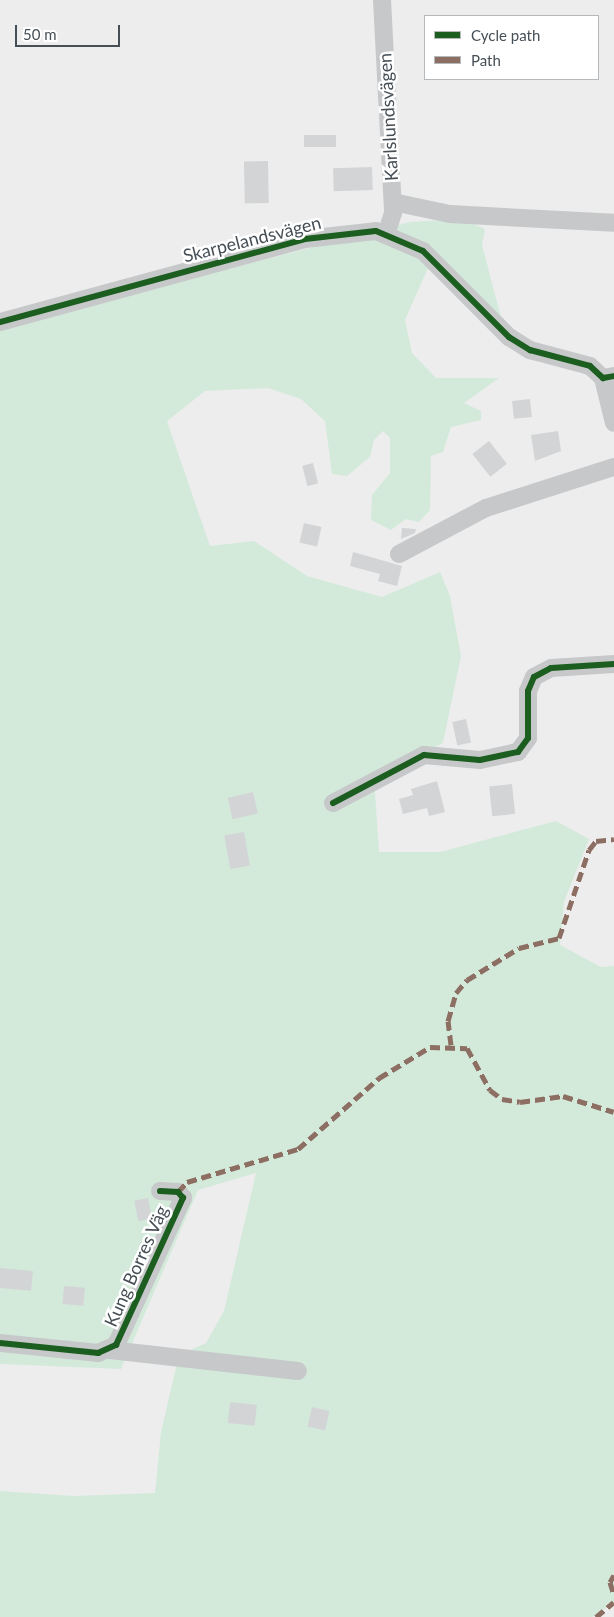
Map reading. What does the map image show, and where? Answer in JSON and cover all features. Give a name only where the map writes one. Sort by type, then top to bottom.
[{"type":"street","name":"Karlslundsvägen","points":[[382,0],[393,202],[387,232]]},
{"type":"street","points":[[393,202],[478,216],[614,223]]},
{"type":"street","name":"Skarpelandsvägen","points":[[0,322],[305,239],[342,232],[387,232],[423,251],[509,337],[535,352],[590,366],[609,377]]},
{"type":"street","points":[[609,377],[614,423]]},
{"type":"street","points":[[399,554],[486,508],[614,467]]},
{"type":"street","points":[[332,803],[424,755],[480,760],[518,752],[528,738],[528,691],[534,677],[551,668],[614,664]]},
{"type":"street","name":"Kung Borres Väg","points":[[0,1343],[110,1350],[120,1339],[183,1198],[178,1192],[160,1191]]},
{"type":"street","points":[[110,1350],[298,1371]]},
{"type":"green space","points":[[462,219],[485,229],[482,245],[501,317],[435,252],[405,320],[412,353],[436,378],[499,378],[464,403],[481,411],[481,420],[451,427],[443,452],[431,456],[430,510],[419,522],[406,519],[391,530],[371,520],[372,495],[390,473],[390,438],[383,431],[374,440],[370,457],[347,476],[332,474],[325,421],[301,399],[268,388],[205,391],[167,421],[210,546],[254,541],[307,576],[382,597],[440,572],[450,596],[461,656],[443,743],[374,777],[379,852],[440,852],[556,821],[589,839],[564,902],[560,945],[601,967],[614,966],[614,1603],[592,1617],[0,1617],[0,1491],[74,1496],[155,1493],[161,1432],[179,1355],[206,1343],[224,1311],[256,1173],[198,1190],[121,1369],[0,1364],[0,328],[410,222]]},
{"type":"building","points":[[304,135],[336,135],[336,147],[304,147]]},
{"type":"building","points":[[244,161],[268,161],[269,203],[245,203]]},
{"type":"building","points":[[372,167],[373,190],[334,191],[333,168]]},
{"type":"building","points":[[530,399],[532,417],[514,419],[512,401]]},
{"type":"building","points":[[558,431],[561,451],[535,461],[531,435]]},
{"type":"building","points":[[489,441],[507,464],[490,477],[472,454]]},
{"type":"building","points":[[313,463],[318,483],[307,486],[302,466]]},
{"type":"building","points":[[304,523],[322,527],[317,547],[300,542]]},
{"type":"building","points":[[402,528],[416,529],[415,533],[401,539]]},
{"type":"building","points":[[353,552],[402,566],[397,586],[378,581],[380,574],[350,566]]},
{"type":"building","points":[[466,719],[471,742],[457,745],[452,722]]},
{"type":"building","points":[[437,781],[445,812],[429,816],[427,808],[403,814],[399,799],[413,795],[411,789]]},
{"type":"building","points":[[512,784],[515,814],[492,816],[489,786]]},
{"type":"building","points":[[253,792],[258,813],[233,819],[228,798]]},
{"type":"building","points":[[244,832],[250,865],[230,869],[224,835]]},
{"type":"building","points":[[148,1198],[152,1219],[138,1221],[134,1201]]},
{"type":"building","points":[[0,1268],[33,1271],[31,1291],[0,1288]]},
{"type":"building","points":[[64,1286],[85,1288],[83,1306],[62,1304]]},
{"type":"building","points":[[230,1402],[257,1405],[255,1426],[228,1423]]},
{"type":"building","points":[[312,1407],[330,1411],[325,1431],[308,1426]]},
{"type":"marked path","points":[[451,1045],[448,1021],[456,993],[467,980],[519,948],[559,938],[589,850],[596,841],[614,839]]},
{"type":"marked path","points":[[178,1192],[187,1182],[298,1149],[379,1078],[430,1047],[467,1048],[490,1090],[502,1099],[520,1102],[563,1096],[614,1112]]},
{"type":"marked path","points":[[614,1575],[610,1582],[614,1595]]},
{"type":"marked path","points":[[596,1617],[614,1602]]},
{"type":"cycle path","points":[[0,322],[305,239],[376,231],[423,251],[509,337],[530,350],[590,366],[603,378],[614,376]]},
{"type":"cycle path","points":[[333,803],[424,755],[480,760],[518,752],[528,738],[528,691],[534,677],[551,668],[614,664]]},
{"type":"cycle path","points":[[0,1343],[98,1353],[116,1345],[183,1198],[178,1192],[160,1191]]}]
